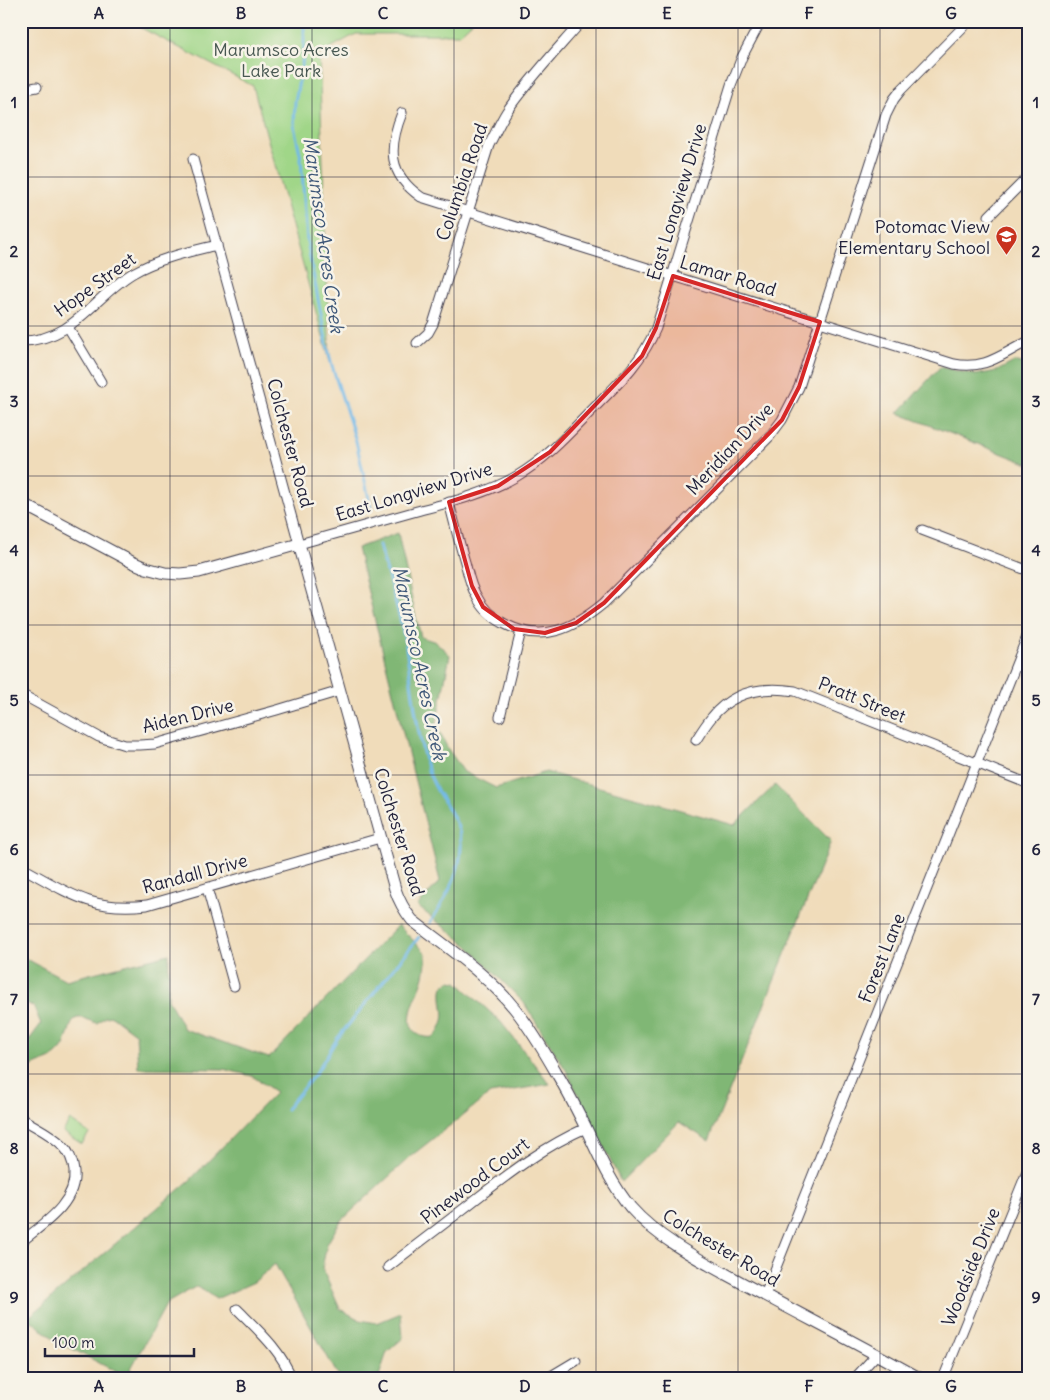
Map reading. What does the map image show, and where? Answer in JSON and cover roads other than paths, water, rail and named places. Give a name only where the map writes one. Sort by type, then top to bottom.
[{"type":"street","name":"Columbia Road","points":[[417,343],[428,333],[432,324],[489,146],[507,111],[519,94],[582,21]]},
{"type":"street","name":"East Longview Drive","points":[[21,503],[132,562],[164,573],[180,574],[198,572],[482,493],[512,479],[536,463],[557,445],[626,375],[642,356],[656,328],[731,86],[742,57],[761,21]]},
{"type":"street","name":"Meridian Drive","points":[[449,502],[476,596],[483,607],[501,622],[533,634],[557,631],[576,623],[604,603],[770,436],[782,420],[796,395],[886,114],[901,90],[969,21]]},
{"type":"street","points":[[21,90],[37,87]]},
{"type":"street","name":"Lamar Road","points":[[402,113],[395,130],[392,156],[404,183],[420,197],[966,366],[980,365],[992,361],[1029,341]]},
{"type":"street","name":"Colchester Road","points":[[193,159],[380,838],[399,901],[405,912],[412,920],[493,986],[514,1008],[533,1033],[557,1073],[619,1192],[646,1223],[681,1248],[921,1379]]},
{"type":"street","points":[[989,216],[1029,176]]},
{"type":"street","name":"Hope Street","points":[[21,341],[41,339],[68,326],[81,318],[117,284],[147,266],[217,245]]},
{"type":"street","points":[[68,326],[102,382]]},
{"type":"street","points":[[922,530],[1029,571]]},
{"type":"street","points":[[500,717],[521,631]]},
{"type":"street","name":"Forest Lane","points":[[765,1295],[1029,632]]},
{"type":"street","name":"Pratt Street","points":[[696,740],[711,717],[739,695],[766,688],[781,688],[794,691],[1029,784]]},
{"type":"street","name":"Aiden Drive","points":[[21,694],[99,737],[125,745],[140,745],[155,744],[340,691]]},
{"type":"street","name":"Randall Drive","points":[[21,867],[74,896],[90,902],[115,907],[131,907],[147,905],[380,838]]},
{"type":"street","points":[[207,888],[234,986]]},
{"type":"street","points":[[21,1118],[63,1146],[71,1157],[74,1174],[72,1189],[66,1201],[56,1213],[21,1242]]},
{"type":"street","name":"Pinewood Court","points":[[388,1267],[516,1169],[565,1137],[586,1128]]},
{"type":"street","name":"Woodside Drive","points":[[943,1379],[1029,1167]]},
{"type":"street","points":[[237,1309],[261,1332],[277,1351],[287,1366],[292,1379]]},
{"type":"street","points":[[854,1379],[876,1355]]},
{"type":"street","points":[[546,1379],[576,1361]]},
{"type":"waterway","name":"Marumsco Acres Creek","points":[[304,21],[304,45],[295,102],[294,126],[301,158],[307,240],[332,366],[356,441],[371,508]]},
{"type":"waterway","name":"Marumsco Acres Creek","points":[[379,545],[403,629],[416,718],[426,764],[436,789],[456,822],[461,843],[461,854],[456,875],[447,895],[430,923]]},
{"type":"waterway","name":"Marumsco Acres Creek","points":[[286,1109],[316,1073],[337,1039],[419,937]]},
{"type":"place","name":"Potomac View Elementary School","points":[[1006,256]]},
{"type":"park label","name":"Marumsco Acres Lake Park","points":[[281,60]]}]
